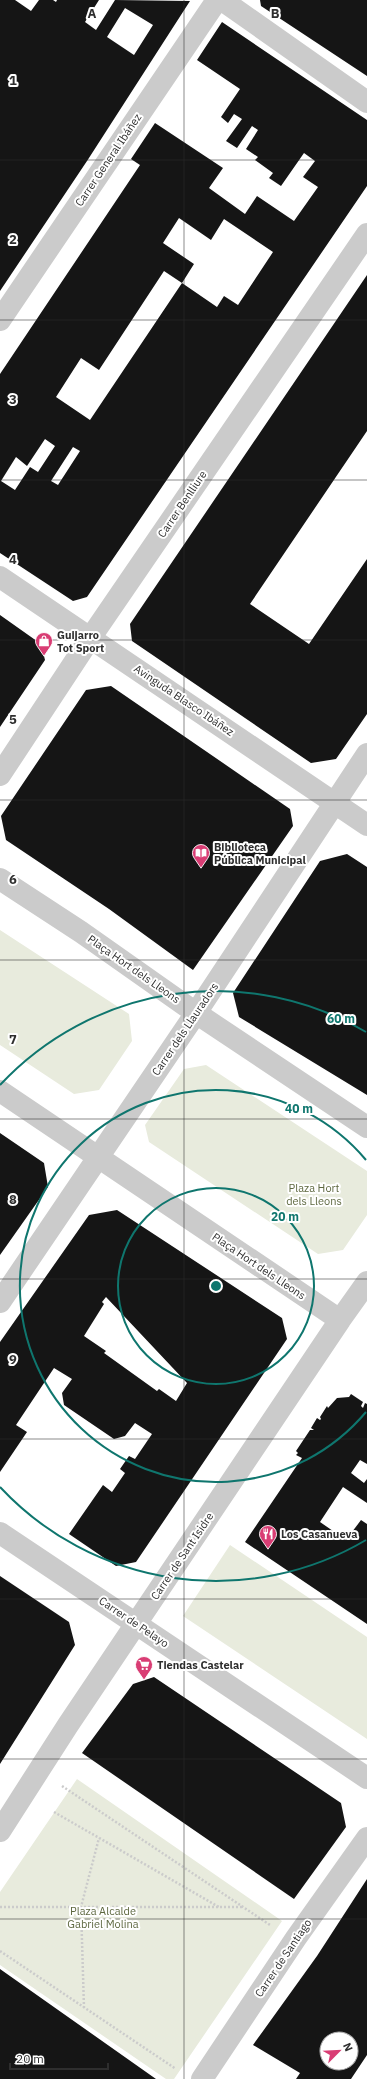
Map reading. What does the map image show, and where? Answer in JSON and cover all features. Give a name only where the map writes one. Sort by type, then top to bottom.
[{"type":"street","name":"Carrer General Ibáñez","points":[[0,320],[217,0]]},
{"type":"street","points":[[222,0],[367,102]]},
{"type":"street","name":"Carrer Benlliure","points":[[0,775],[91,637],[367,234]]},
{"type":"street","name":"Avinguda Blasco Ibáñez","points":[[0,577],[91,637],[367,825]]},
{"type":"street","name":"Carrer dels Llauradors","points":[[0,1302],[97,1156],[196,1013],[367,754]]},
{"type":"street","name":"Plaça Hort dels Lleons","points":[[0,879],[81,932],[196,1013],[367,1127]]},
{"type":"street","name":"Plaça Hort dels Lleons","points":[[0,1091],[340,1320]]},
{"type":"street","name":"Carrer de Sant Isidre","points":[[0,1831],[36,1774],[136,1624],[367,1282]]},
{"type":"street","name":"Carrer de Pelayo","points":[[0,1532],[367,1778]]},
{"type":"street","name":"Carrer de Santiago","points":[[202,2079],[296,1938],[367,1838]]},
{"type":"path","points":[[36,1774],[70,1790],[276,1929],[296,1938]]},
{"type":"path","points":[[54,1812],[220,1907]]},
{"type":"path","points":[[84,2008],[81,1907],[99,1838]]},
{"type":"path","points":[[0,1907],[245,1908]]},
{"type":"path","points":[[0,1951],[179,2071]]},
{"type":"green space","points":[[0,930],[129,1014],[132,1041],[99,1090],[74,1094],[0,1045]]},
{"type":"green space","name":"Plaza Hort dels Lleons","points":[[206,1065],[367,1171],[367,1215],[343,1250],[318,1254],[149,1142],[145,1125],[184,1069]]},
{"type":"green space","points":[[230,1545],[367,1637],[367,1739],[183,1616]]},
{"type":"green space","name":"Plaza Alcalde Gabriel Molina","points":[[77,1779],[282,1921],[174,2079],[166,2079],[0,1965],[0,1892]]},
{"type":"building","points":[[0,0],[15,0],[31,11],[39,0],[53,0],[56,2],[57,0],[99,0],[85,22],[96,30],[115,0],[190,1],[87,161],[0,291]],"holes":[[[125,8],[153,25],[134,55],[107,37]]]},
{"type":"building","points":[[260,0],[367,0],[367,76],[261,6]]},
{"type":"building","points":[[222,22],[367,120],[367,186],[87,597],[73,601],[0,553],[0,374],[140,165],[131,159],[155,123],[223,168],[209,188],[245,214],[257,196],[294,221],[318,187],[303,177],[315,161],[304,153],[281,186],[269,178],[273,173],[255,160],[258,157],[246,149],[258,130],[252,126],[237,148],[226,141],[242,119],[234,114],[228,123],[221,117],[240,89],[197,60]],"holes":[[[179,218],[211,240],[224,219],[273,252],[238,305],[224,296],[217,307],[182,283],[194,264],[163,243]],[[164,271],[182,283],[90,420],[56,397],[81,358],[99,370]],[[45,439],[55,446],[38,472],[30,467],[15,490],[1,481],[16,457],[27,466]],[[73,447],[80,451],[58,485],[51,481]]]},
{"type":"building","points":[[367,275],[367,431],[250,604],[309,644],[367,559],[367,714],[336,759],[311,763],[132,641],[130,624]]},
{"type":"building","points":[[0,615],[41,644],[45,660],[0,727]]},
{"type":"building","points":[[111,686],[290,809],[293,826],[193,970],[109,909],[6,840],[1,816],[86,690]]},
{"type":"building","points":[[347,854],[367,867],[367,1095],[239,1017],[233,993],[320,861]]},
{"type":"building","points":[[0,1133],[44,1163],[48,1187],[0,1255]]},
{"type":"building","points":[[117,1210],[282,1318],[287,1339],[136,1562],[116,1566],[69,1534],[103,1485],[112,1492],[125,1473],[120,1469],[129,1456],[135,1459],[152,1434],[135,1423],[125,1436],[114,1439],[64,1405],[62,1393],[72,1379],[54,1368],[16,1425],[27,1432],[0,1472],[0,1342],[89,1215]],"holes":[[[106,1297],[187,1383],[176,1401],[159,1389],[157,1391],[104,1353],[106,1351],[84,1336],[104,1304],[102,1302]]]},
{"type":"building","points":[[351,1394],[363,1402],[361,1406],[363,1408],[365,1403],[367,1404],[367,1464],[360,1460],[351,1473],[364,1483],[367,1479],[367,1503],[343,1487],[320,1522],[346,1540],[361,1520],[367,1524],[367,1624],[245,1542],[302,1458],[296,1455],[298,1453],[296,1451],[310,1430],[314,1430],[311,1428],[317,1418],[320,1420],[321,1419],[320,1417],[327,1406],[328,1408],[337,1398],[349,1397]]},
{"type":"building","points":[[0,1576],[69,1622],[75,1645],[0,1764]]},
{"type":"building","points":[[154,1677],[341,1803],[346,1827],[294,1899],[82,1753],[133,1684]]},
{"type":"building","points":[[367,1879],[367,2055],[359,2067],[359,2031],[319,2031],[319,2071],[356,2071],[351,2079],[296,2079],[300,2073],[253,2045],[317,1956]]},
{"type":"building","points":[[0,1969],[156,2079],[0,2079]]},
{"type":"place","name":"Guijarro Tot Sport","points":[[44,656]]},
{"type":"place","name":"Biblioteca Pública Municipal","points":[[201,868]]},
{"type":"place","name":"Los Casanueva","points":[[268,1549]]},
{"type":"place","name":"Tiendas Castelar","points":[[144,1680]]}]
